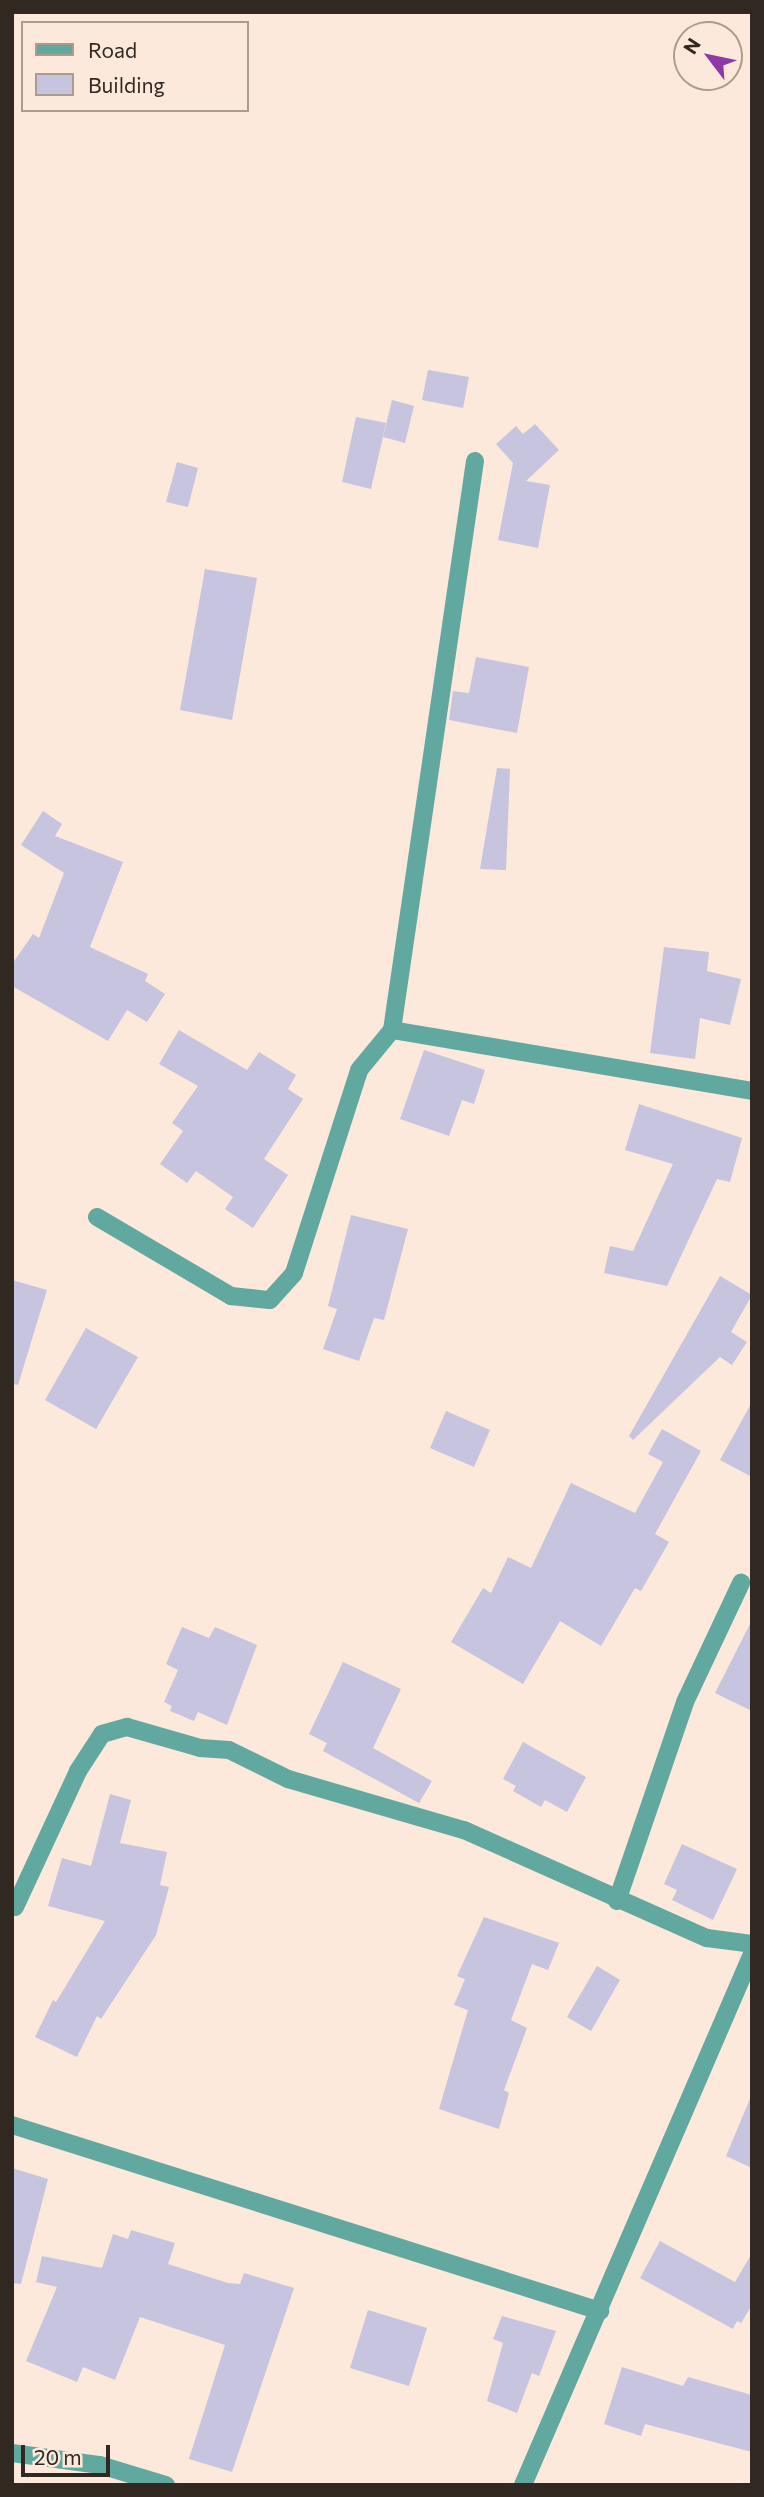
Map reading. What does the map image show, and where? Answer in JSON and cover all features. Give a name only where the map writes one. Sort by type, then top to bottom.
[{"type":"street","points":[[97,1217],[231,1296],[270,1300],[294,1273],[359,1070],[392,1030],[475,461]]},
{"type":"street","points":[[392,1030],[752,1091]]},
{"type":"street","points":[[617,1901],[685,1702],[741,1583]]},
{"type":"street","points":[[15,1907],[78,1771],[102,1734],[127,1727],[200,1748],[229,1749],[288,1779],[464,1830],[617,1901],[707,1938],[752,1944]]},
{"type":"street","points":[[523,2485],[752,1954]]},
{"type":"street","points":[[12,2125],[600,2311]]},
{"type":"street","points":[[12,2453],[100,2465],[166,2485]]},
{"type":"building","points":[[428,370],[469,377],[463,408],[422,400]]},
{"type":"building","points":[[392,400],[414,406],[405,443],[383,437]]},
{"type":"building","points":[[356,417],[386,423],[371,489],[342,482]]},
{"type":"building","points":[[535,424],[559,450],[526,481],[550,485],[538,548],[498,540],[513,463],[496,444],[516,426],[523,434]]},
{"type":"building","points":[[177,462],[198,468],[188,507],[166,502]]},
{"type":"building","points":[[205,569],[257,578],[232,720],[180,710]]},
{"type":"building","points":[[476,657],[529,667],[517,733],[449,720],[453,691],[469,693]]},
{"type":"building","points":[[497,768],[510,769],[506,870],[480,869]]},
{"type":"building","points":[[43,811],[62,824],[55,836],[123,862],[90,947],[148,974],[145,981],[165,994],[147,1022],[127,1010],[108,1041],[12,986],[12,964],[33,934],[39,938],[64,873],[21,845]]},
{"type":"building","points":[[664,947],[709,952],[707,971],[741,979],[730,1025],[700,1018],[695,1059],[650,1053]]},
{"type":"building","points":[[179,1030],[247,1070],[259,1052],[296,1075],[288,1089],[303,1099],[264,1159],[288,1175],[253,1228],[225,1209],[233,1197],[196,1171],[187,1183],[160,1164],[183,1131],[172,1123],[198,1086],[159,1064]]},
{"type":"building","points":[[424,1050],[485,1070],[474,1104],[462,1100],[449,1136],[400,1119]]},
{"type":"building","points":[[639,1104],[742,1138],[730,1182],[717,1179],[667,1286],[604,1273],[610,1246],[633,1251],[673,1164],[625,1150]]},
{"type":"building","points":[[351,1215],[408,1229],[384,1320],[374,1318],[359,1361],[323,1349],[337,1309],[328,1306]]},
{"type":"building","points":[[720,1276],[752,1295],[731,1332],[747,1342],[732,1365],[720,1357],[633,1440],[629,1436]]},
{"type":"building","points":[[12,1280],[47,1290],[18,1385],[12,1384]]},
{"type":"building","points":[[86,1328],[138,1357],[96,1429],[45,1400]]},
{"type":"building","points":[[752,1402],[752,1477],[720,1460]]},
{"type":"building","points":[[446,1411],[490,1430],[474,1467],[430,1448]]},
{"type":"building","points":[[662,1429],[701,1451],[655,1534],[669,1542],[641,1591],[635,1588],[601,1646],[560,1621],[523,1684],[451,1642],[483,1588],[491,1593],[508,1557],[531,1568],[571,1483],[635,1513],[663,1462],[648,1454]]},
{"type":"building","points":[[752,1620],[752,1711],[715,1693]]},
{"type":"building","points":[[182,1627],[209,1638],[215,1627],[257,1645],[227,1725],[198,1712],[194,1721],[170,1711],[172,1706],[164,1702],[178,1670],[166,1664]]},
{"type":"building","points":[[343,1662],[401,1689],[373,1748],[432,1781],[419,1803],[323,1751],[327,1743],[309,1734]]},
{"type":"building","points":[[523,1742],[586,1777],[567,1812],[545,1800],[541,1807],[513,1791],[516,1786],[503,1779]]},
{"type":"building","points":[[110,1794],[131,1800],[120,1843],[167,1852],[160,1885],[169,1887],[156,1935],[101,2019],[97,2016],[77,2057],[35,2037],[53,2000],[56,2002],[105,1921],[48,1906],[62,1858],[91,1866]]},
{"type":"building","points":[[682,1844],[737,1869],[713,1920],[672,1900],[677,1890],[664,1884]]},
{"type":"building","points":[[484,1917],[559,1943],[548,1970],[532,1964],[511,2020],[527,2028],[504,2090],[509,2093],[499,2129],[439,2109],[468,2010],[454,2005],[465,1979],[457,1976]]},
{"type":"building","points":[[597,1966],[620,1980],[591,2031],[567,2017]]},
{"type":"building","points":[[752,2094],[752,2168],[726,2156]]},
{"type":"building","points":[[12,2168],[48,2179],[21,2284],[12,2283]]},
{"type":"building","points":[[131,2230],[175,2243],[168,2264],[228,2283],[240,2284],[244,2273],[294,2288],[232,2472],[189,2459],[225,2345],[140,2317],[115,2380],[83,2367],[77,2382],[26,2361],[57,2287],[36,2282],[42,2256],[102,2268],[113,2234],[128,2239]]},
{"type":"building","points":[[660,2241],[735,2282],[752,2253],[752,2305],[741,2323],[737,2321],[733,2329],[640,2278]]},
{"type":"building","points":[[368,2310],[427,2328],[409,2386],[350,2368]]},
{"type":"building","points":[[502,2316],[556,2331],[539,2376],[532,2373],[517,2413],[487,2401],[503,2343],[493,2339]]},
{"type":"building","points":[[622,2367],[683,2386],[688,2377],[752,2395],[752,2452],[645,2424],[641,2436],[604,2424]]}]
